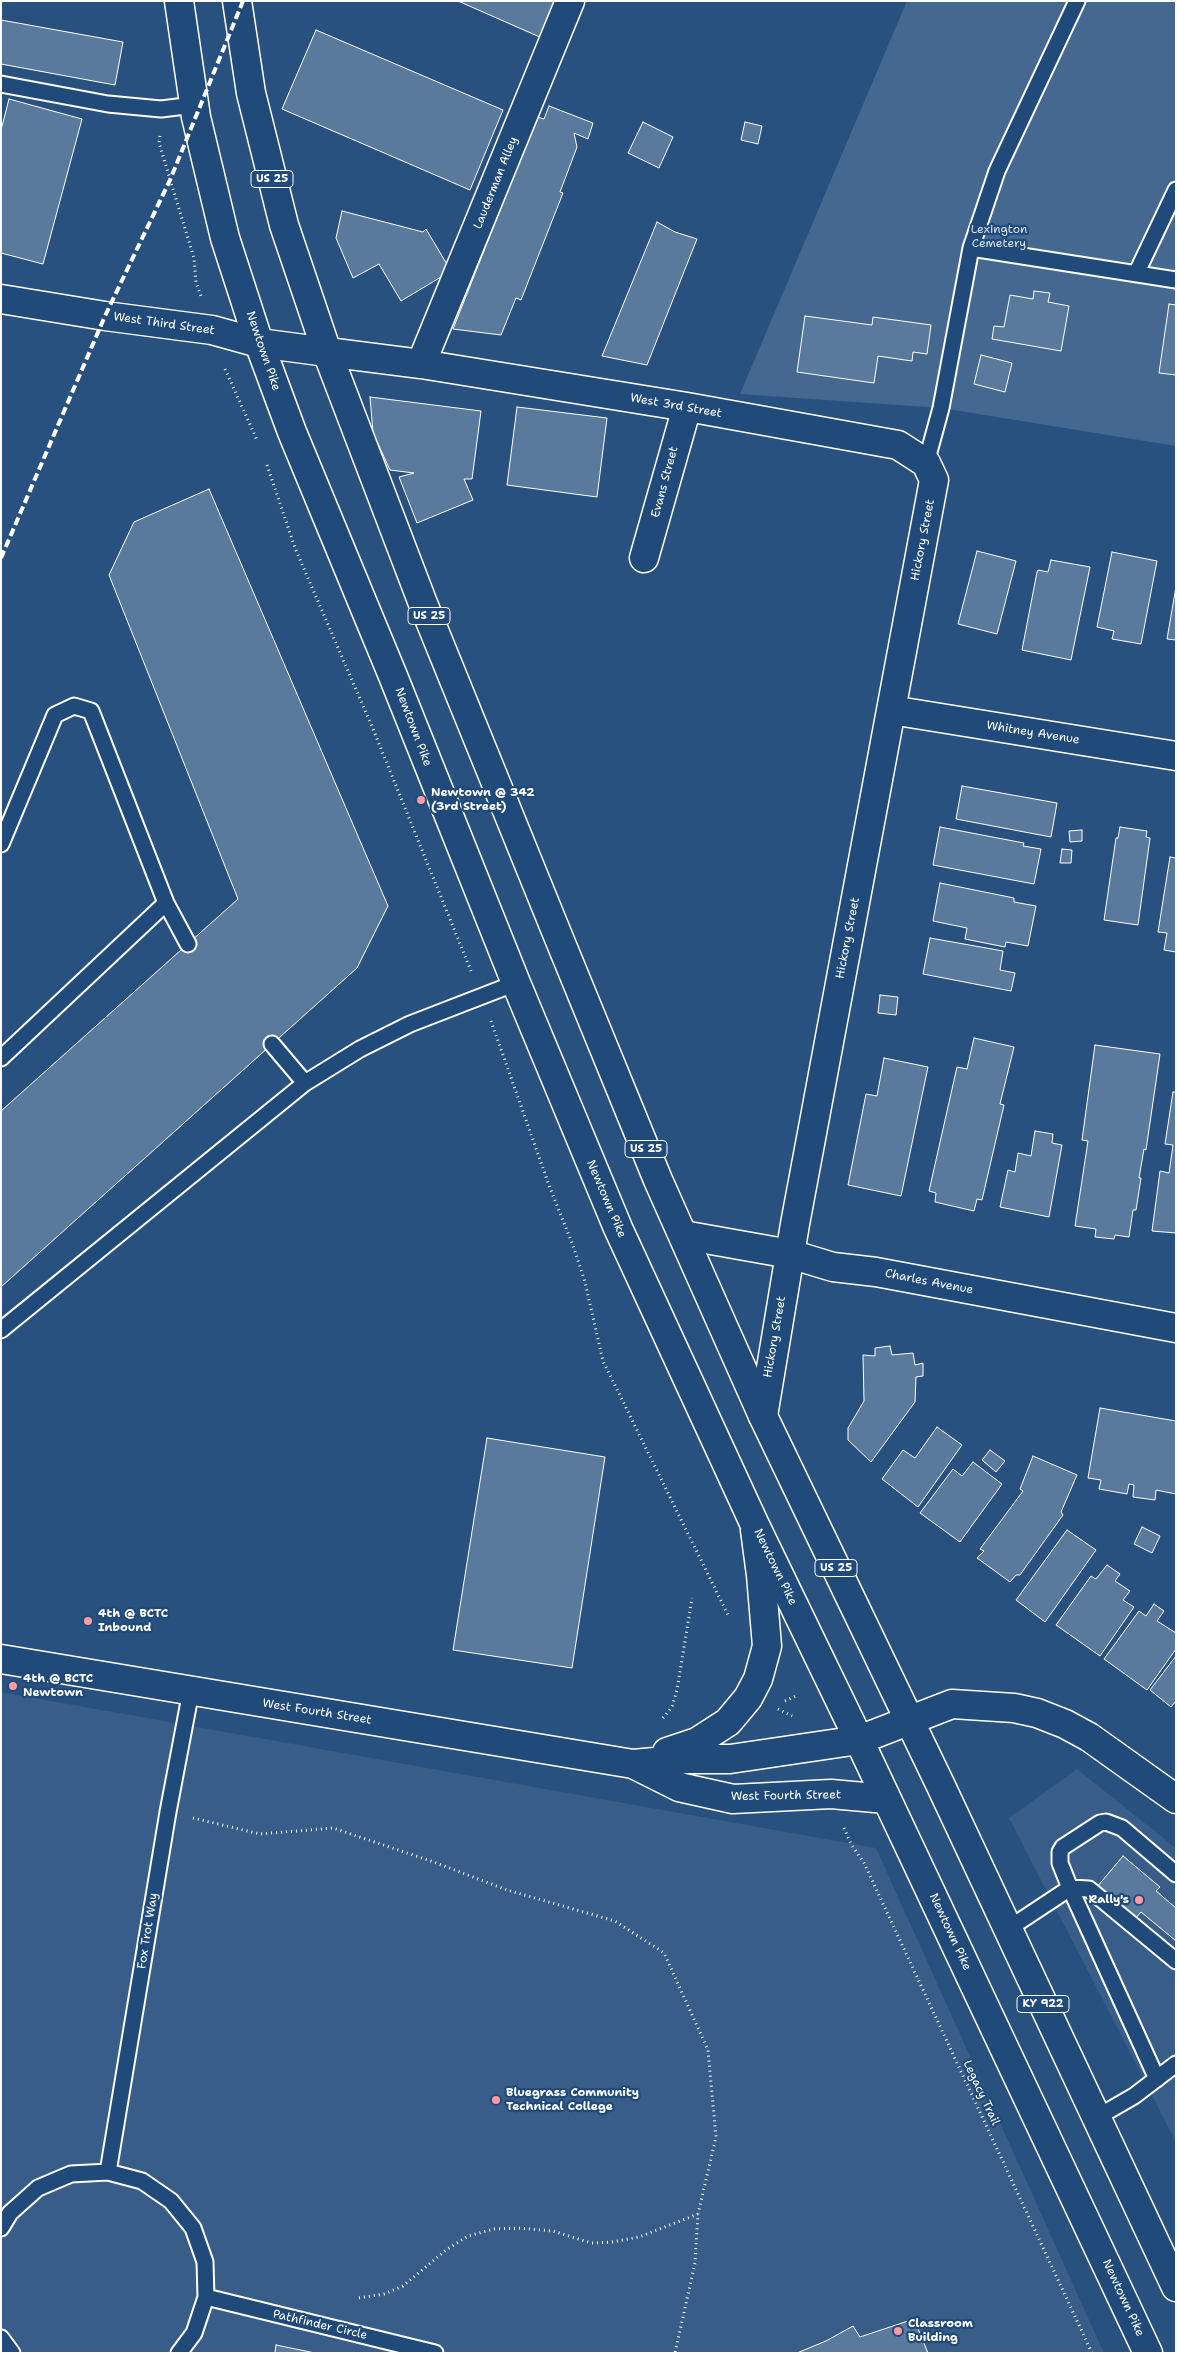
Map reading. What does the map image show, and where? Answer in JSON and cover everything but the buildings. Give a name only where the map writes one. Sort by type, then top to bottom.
[{"type":"main road","name":"Newtown Pike","points":[[180,1],[194,105],[225,238],[259,343],[292,432],[393,676],[516,983],[618,1228],[754,1523],[859,1740],[1148,2353]]},
{"type":"main road","name":"US 25","points":[[237,1],[251,94],[284,225],[327,352],[491,771],[683,1235],[763,1416],[909,1721]]},
{"type":"main road","name":"Lauderman Alley","points":[[421,364],[570,1]]},
{"type":"main road","name":"West Third Street","points":[[1,299],[105,316],[212,330],[259,343],[327,352]]},
{"type":"main road","name":"West 3rd Street","points":[[327,352],[421,364],[687,407],[898,445],[926,463]]},
{"type":"main road","name":"Evans Street","points":[[644,558],[687,407]]},
{"type":"main road","name":"Hickory Street","points":[[763,1416],[790,1254],[934,480],[926,463]]},
{"type":"main road","name":"Whitney Avenue","points":[[891,710],[1176,756]]},
{"type":"main road","name":"Charles Avenue","points":[[683,1235],[790,1254],[833,1267],[876,1272],[1176,1328]]},
{"type":"main road","name":"West Fourth Street","points":[[633,1764],[697,1742],[728,1722],[748,1698],[758,1679],[767,1646],[762,1576],[754,1523]]},
{"type":"main road","name":"West Fourth Street","points":[[1,1659],[633,1764],[686,1759],[730,1759],[859,1740],[952,1704],[1014,1708],[1038,1713],[1065,1724],[1089,1737],[1176,1799]]},
{"type":"main road","name":"KY 922","points":[[909,1721],[1176,2287]]},
{"type":"main road","name":"West Fourth Street","points":[[633,1764],[679,1787],[732,1799],[831,1794],[886,1799]]},
{"type":"lane","points":[[926,463],[942,408],[971,248],[997,171],[1077,1]]},
{"type":"lane","points":[[1,84],[108,104],[161,109],[194,105]]},
{"type":"lane","points":[[1136,274],[1176,190]]},
{"type":"lane","points":[[971,248],[1176,280]]},
{"type":"lane","points":[[1,844],[54,715],[74,706],[91,711],[166,903],[188,944]]},
{"type":"lane","points":[[1,1058],[166,903]]},
{"type":"lane","points":[[1,1330],[305,1083],[360,1049],[410,1024],[482,998],[516,983]]},
{"type":"lane","points":[[272,1044],[305,1083]]},
{"type":"lane","name":"Fox Trot Way","points":[[108,2172],[168,1812],[191,1691]]},
{"type":"lane","points":[[1167,2071],[1070,1888],[1060,1863],[1060,1852],[1070,1842],[1100,1823],[1106,1822],[1122,1828],[1176,1874]]},
{"type":"lane","points":[[1008,1930],[1070,1888],[1089,1889],[1176,1961]]},
{"type":"lane","points":[[1096,2118],[1134,2096],[1167,2071],[1176,2055]]},
{"type":"lane","points":[[1,2228],[6,2213],[38,2188],[71,2174],[108,2172],[142,2181],[172,2201],[193,2228],[205,2262],[206,2297],[194,2333],[179,2353]]},
{"type":"lane","name":"Pathfinder Circle","points":[[206,2297],[435,2353]]},
{"type":"path","points":[[223,363],[260,446]]},
{"type":"path","points":[[267,463],[295,548],[374,729],[482,998],[550,1188],[574,1248],[585,1282],[603,1361],[732,1624]]},
{"type":"path","points":[[659,1724],[672,1707],[677,1690],[692,1598]]},
{"type":"path","points":[[772,1707],[786,1712],[796,1719]]},
{"type":"path","points":[[168,1812],[260,1834],[332,1828],[431,1861],[507,1890],[615,1921],[664,1953],[708,2050],[716,2137],[698,2214],[696,2263],[675,2353]]},
{"type":"path","name":"Legacy Trail","points":[[847,1835],[864,1862],[1092,2353]]},
{"type":"path","points":[[359,2298],[384,2294],[403,2286],[446,2250],[468,2236],[494,2229],[518,2228],[553,2231],[592,2243],[612,2242],[639,2237],[698,2214]]},
{"type":"shaded area","name":"Bluegrass Community Technical College","points":[[1,1692],[876,1848],[1104,2353],[1,2353]]},
{"type":"shaded area","points":[[1077,1769],[1176,1848],[1176,2142],[1009,1818]]},
{"type":"green space","name":"Lexington Cemetery","points":[[907,1],[1176,1],[1176,446],[941,408],[740,394]]},
{"type":"railway","points":[[1,558],[105,316],[170,180],[243,1]]},
{"type":"place","name":"Newtown @ 342 (3rd Street)","points":[[421,800]]},
{"type":"place","name":"4th @ BCTC Inbound","points":[[88,1621]]},
{"type":"place","name":"4th @ BCTC Newtown","points":[[13,1686]]},
{"type":"place","name":"Rally's","points":[[1139,1900]]},
{"type":"place","name":"Bluegrass Community Technical College","points":[[496,2100]]},
{"type":"place","name":"Classroom Building","points":[[898,2331]]}]
